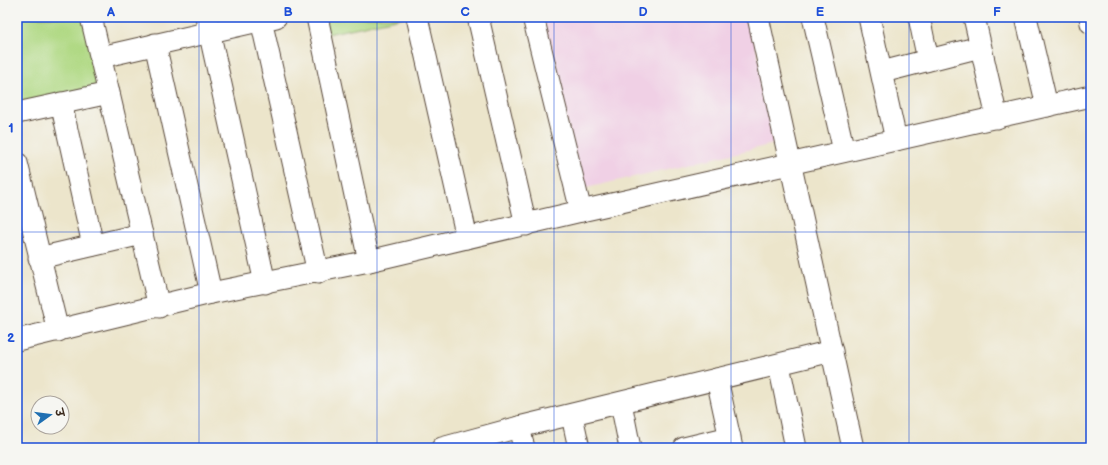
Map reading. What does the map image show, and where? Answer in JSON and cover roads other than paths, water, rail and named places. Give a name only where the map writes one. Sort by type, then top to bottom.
[{"type":"street","points":[[91,17],[159,307]]},
{"type":"street","points":[[317,17],[369,261]]},
{"type":"street","points":[[417,17],[467,238]]},
{"type":"street","points":[[478,17],[526,225]]},
{"type":"street","points":[[533,17],[581,211]]},
{"type":"street","points":[[758,17],[792,164],[853,448]]},
{"type":"street","points":[[813,17],[844,151]]},
{"type":"street","points":[[869,17],[896,140]]},
{"type":"street","points":[[918,17],[928,60]]},
{"type":"street","points":[[974,17],[997,118]]},
{"type":"street","points":[[1026,17],[1047,106]]},
{"type":"street","points":[[1090,17],[1091,23]]},
{"type":"street","points":[[101,57],[156,44],[208,25],[268,19],[318,273]]},
{"type":"street","points":[[208,25],[265,282]]},
{"type":"street","points":[[156,44],[211,293]]},
{"type":"street","points":[[882,72],[980,47]]},
{"type":"street","points":[[17,114],[109,93]]},
{"type":"street","points":[[17,340],[159,307],[211,293],[318,273],[581,211],[1091,96]]},
{"type":"street","points":[[61,103],[93,245]]},
{"type":"street","points":[[17,163],[58,331]]},
{"type":"street","points":[[39,258],[142,234]]},
{"type":"street","points":[[442,448],[519,427],[572,416],[832,351]]},
{"type":"street","points":[[779,365],[796,448]]},
{"type":"street","points":[[684,448],[731,443],[717,379]]},
{"type":"street","points":[[621,404],[630,448]]},
{"type":"street","points":[[572,416],[579,448]]},
{"type":"street","points":[[519,427],[524,448]]}]
